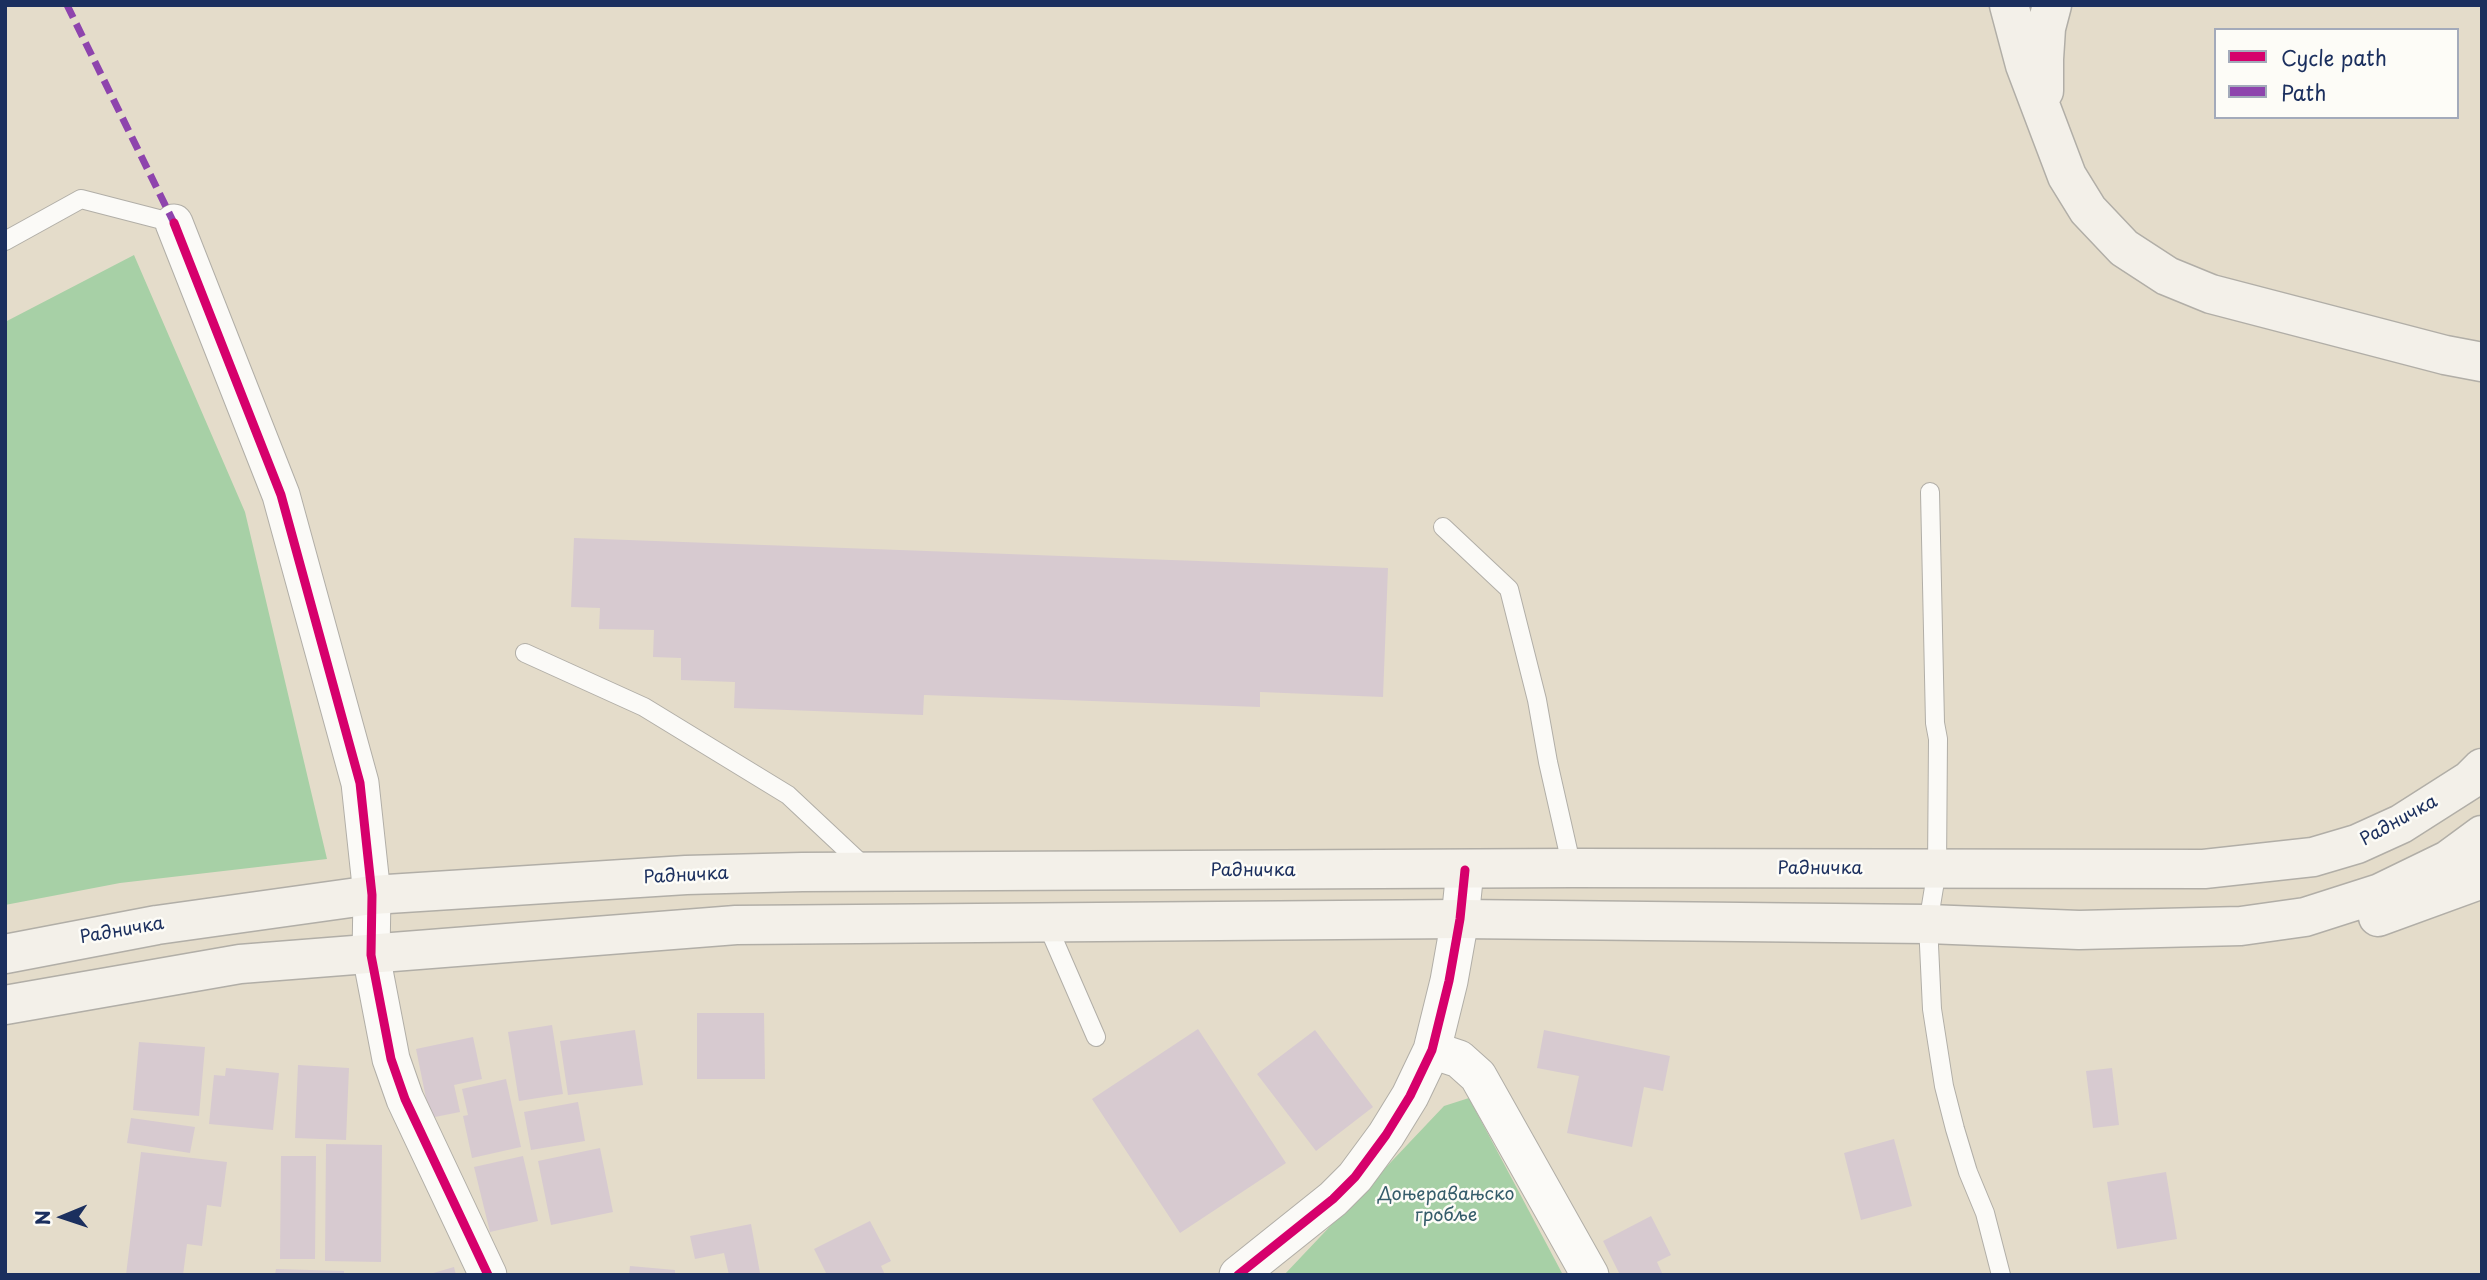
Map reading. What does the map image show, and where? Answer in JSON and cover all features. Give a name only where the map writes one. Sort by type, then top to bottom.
[{"type":"main road","points":[[2009,5],[2025,65],[2067,176],[2088,210],[2124,248],[2156,270],[2211,295],[2464,359],[2482,378]]},
{"type":"main road","points":[[2045,121],[2043,59],[2046,28],[2052,5]]},
{"type":"main road","name":"Радничка","points":[[5,954],[157,925],[372,895],[686,875],[1572,868],[2204,869],[2313,857],[2357,845],[2401,824],[2470,780],[2482,768]]},
{"type":"main road","points":[[2241,926],[2305,917],[2380,893],[2448,860],[2482,835]]},
{"type":"main road","points":[[5,1005],[240,964],[736,925],[1460,919],[1928,924],[2079,930],[2241,926],[2291,930],[2344,924],[2388,915],[2482,879]]},
{"type":"street","points":[[174,223],[281,495],[359,783],[372,895],[371,955],[391,1059],[405,1099],[488,1275]]},
{"type":"street","points":[[1238,1275],[1333,1199],[1355,1177],[1410,1096],[1432,1050],[1450,981],[1465,870]]},
{"type":"street","points":[[1432,1050],[1459,1059],[1478,1076],[1590,1275]]},
{"type":"lane","points":[[5,241],[81,200],[174,223]]},
{"type":"lane","points":[[1930,492],[1935,723],[1938,739],[1937,869],[1928,924],[1932,1009],[1944,1086],[1955,1129],[1985,1213],[2001,1275]]},
{"type":"lane","points":[[1443,527],[1509,589],[1537,700],[1572,868]]},
{"type":"lane","points":[[525,653],[644,707],[788,795],[870,872]]},
{"type":"lane","points":[[1046,922],[1096,1037]]},
{"type":"green space","points":[[134,255],[245,512],[327,859],[120,883],[5,905],[5,322]]},
{"type":"green space","name":"Доњеравањско гробље","points":[[1469,1098],[1563,1275],[1284,1275],[1444,1106]]},
{"type":"building","points":[[574,538],[1388,568],[1383,697],[1260,692],[1260,707],[924,695],[923,715],[734,708],[735,682],[681,680],[681,658],[653,657],[654,630],[599,629],[600,608],[571,607]]},
{"type":"building","points":[[697,1013],[764,1013],[765,1079],[697,1079]]},
{"type":"building","points":[[552,1025],[563,1094],[519,1101],[508,1032]]},
{"type":"building","points":[[1198,1029],[1286,1163],[1180,1233],[1092,1099]]},
{"type":"building","points":[[635,1030],[643,1085],[568,1095],[560,1041]]},
{"type":"building","points":[[1315,1030],[1373,1107],[1316,1151],[1257,1074]]},
{"type":"building","points":[[1544,1030],[1670,1056],[1663,1091],[1644,1087],[1632,1147],[1567,1133],[1579,1076],[1537,1068]]},
{"type":"building","points":[[473,1037],[482,1079],[454,1085],[460,1112],[430,1118],[416,1049]]},
{"type":"building","points":[[139,1042],[205,1047],[199,1116],[133,1110]]},
{"type":"building","points":[[298,1065],[349,1068],[346,1140],[295,1138]]},
{"type":"building","points":[[226,1068],[279,1073],[273,1130],[209,1124],[214,1075],[225,1076]]},
{"type":"building","points":[[2112,1068],[2119,1125],[2093,1128],[2086,1071]]},
{"type":"building","points":[[506,1079],[521,1147],[472,1158],[463,1116],[468,1115],[462,1089]]},
{"type":"building","points":[[578,1102],[585,1141],[531,1150],[524,1112]]},
{"type":"building","points":[[131,1118],[195,1127],[190,1153],[127,1143]]},
{"type":"building","points":[[1894,1139],[1912,1206],[1861,1220],[1844,1153]]},
{"type":"building","points":[[326,1144],[382,1145],[381,1262],[325,1261]]},
{"type":"building","points":[[600,1148],[613,1212],[551,1225],[538,1161]]},
{"type":"building","points":[[141,1152],[227,1162],[221,1207],[207,1205],[202,1246],[187,1244],[183,1275],[126,1275]]},
{"type":"building","points":[[281,1156],[316,1156],[315,1259],[280,1259]]},
{"type":"building","points":[[523,1156],[538,1221],[490,1232],[474,1167]]},
{"type":"building","points":[[2166,1172],[2177,1239],[2117,1249],[2107,1182]]},
{"type":"building","points":[[1651,1216],[1671,1255],[1657,1262],[1663,1275],[1620,1275],[1603,1241]]},
{"type":"building","points":[[870,1221],[891,1261],[881,1266],[885,1275],[827,1275],[814,1249]]},
{"type":"building","points":[[751,1224],[760,1273],[729,1275],[724,1253],[695,1259],[690,1236]]},
{"type":"building","points":[[630,1266],[675,1270],[675,1275],[629,1275]]},
{"type":"building","points":[[454,1267],[456,1275],[430,1275],[430,1274]]},
{"type":"building","points":[[276,1269],[344,1271],[344,1275],[275,1275]]},
{"type":"marked path","points":[[67,5],[174,223]]},
{"type":"cycle path","points":[[174,223],[281,495],[360,783],[372,895],[371,955],[391,1059],[405,1099],[488,1275]]},
{"type":"cycle path","points":[[1238,1275],[1333,1199],[1355,1177],[1410,1096],[1432,1050],[1449,981],[1465,870]]}]
